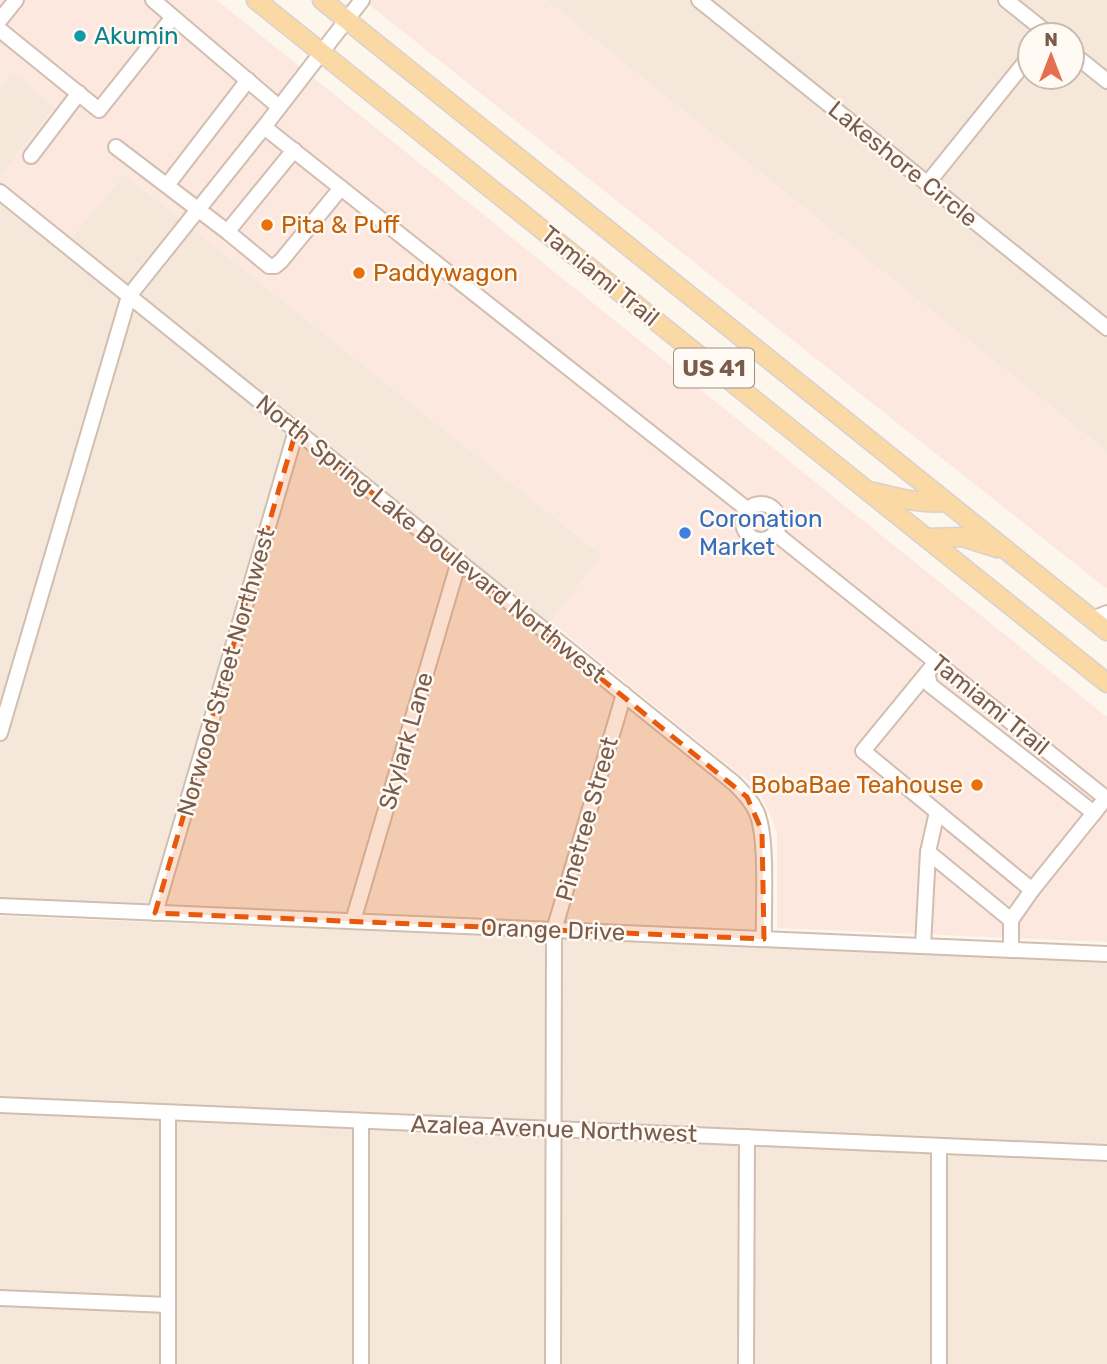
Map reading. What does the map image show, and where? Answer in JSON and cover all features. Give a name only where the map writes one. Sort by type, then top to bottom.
[{"type":"main road","name":"Tamiami Trail","points":[[256,0],[1107,683]]},
{"type":"main road","name":"Tamiami Trail","points":[[322,0],[1007,551],[1100,616],[1107,631]]},
{"type":"main road","points":[[867,490],[909,501],[946,502]]},
{"type":"main road","points":[[927,538],[962,537],[1007,551]]},
{"type":"street","points":[[0,20],[16,0]]},
{"type":"street","points":[[153,0],[279,107]]},
{"type":"street","points":[[0,733],[128,296],[362,0]]},
{"type":"street","name":"Lakeshore Circle","points":[[699,0],[1107,328]]},
{"type":"street","points":[[1006,0],[1031,21]]},
{"type":"street","points":[[0,30],[99,110],[173,17]]},
{"type":"street","points":[[1086,64],[1107,81]]},
{"type":"street","points":[[928,184],[1016,74]]},
{"type":"street","points":[[168,184],[248,80]]},
{"type":"street","points":[[31,156],[79,93]]},
{"type":"street","points":[[264,127],[748,510]]},
{"type":"street","points":[[116,147],[154,178],[168,184],[199,208],[269,266],[275,266],[341,188]]},
{"type":"street","points":[[229,233],[293,150]]},
{"type":"street","name":"North Spring Lake Boulevard Northwest","points":[[0,192],[734,783],[757,813],[762,831],[764,939]]},
{"type":"street","name":"Norwood Street Northwest","points":[[155,913],[296,431]]},
{"type":"street","points":[[761,505],[772,509],[778,519],[775,533],[762,540],[747,533],[743,523],[748,510],[761,505]]},
{"type":"street","name":"Tamiami Trail","points":[[775,533],[932,667],[1106,799]]},
{"type":"street","name":"Skylark Lane","points":[[353,921],[459,561]]},
{"type":"street","points":[[932,667],[863,751],[1032,890]]},
{"type":"street","points":[[932,667],[930,685],[1094,813]]},
{"type":"street","name":"Pinetree Street","points":[[553,1364],[554,930],[624,694]]},
{"type":"street","points":[[1011,950],[1011,920],[1106,799]]},
{"type":"street","points":[[923,946],[929,852],[937,812]]},
{"type":"street","points":[[929,852],[1011,920]]},
{"type":"street","name":"Orange Drive","points":[[0,906],[1107,954]]},
{"type":"street","name":"Azalea Avenue Northwest","points":[[0,1105],[1107,1153]]},
{"type":"street","points":[[168,1364],[169,1113]]},
{"type":"street","points":[[361,1121],[361,1364]]},
{"type":"street","points":[[746,1364],[747,1137]]},
{"type":"street","points":[[939,1146],[939,1364]]},
{"type":"street","points":[[0,1298],[168,1306]]},
{"type":"highlighted area","points":[[296,431],[747,797],[762,831],[764,939],[155,913]]},
{"type":"shaded area","points":[[0,0],[217,0],[1107,717],[1107,942],[777,928],[777,833],[768,809],[755,787],[551,622],[602,555],[124,174],[71,238],[0,180],[54,107],[13,73],[0,88]]},
{"type":"shaded area","points":[[363,0],[546,0],[1107,452],[1107,589]]},
{"type":"shaded area","points":[[546,0],[1107,0],[1107,452]]},
{"type":"shaded area","points":[[13,72],[54,107],[0,177],[0,88]]},
{"type":"shaded area","points":[[124,174],[602,555],[541,636],[735,793],[751,811],[757,829],[758,930],[0,898],[0,180],[71,238]]},
{"type":"shaded area","points":[[0,916],[1107,961],[1107,1364],[0,1364]]},
{"type":"place","name":"Akumin","points":[[80,36]]},
{"type":"place","name":"Pita & Puff","points":[[267,225]]},
{"type":"place","name":"Paddywagon","points":[[359,273]]},
{"type":"place","name":"Coronation Market","points":[[685,533]]},
{"type":"place","name":"BobaBae Teahouse","points":[[977,785]]}]
